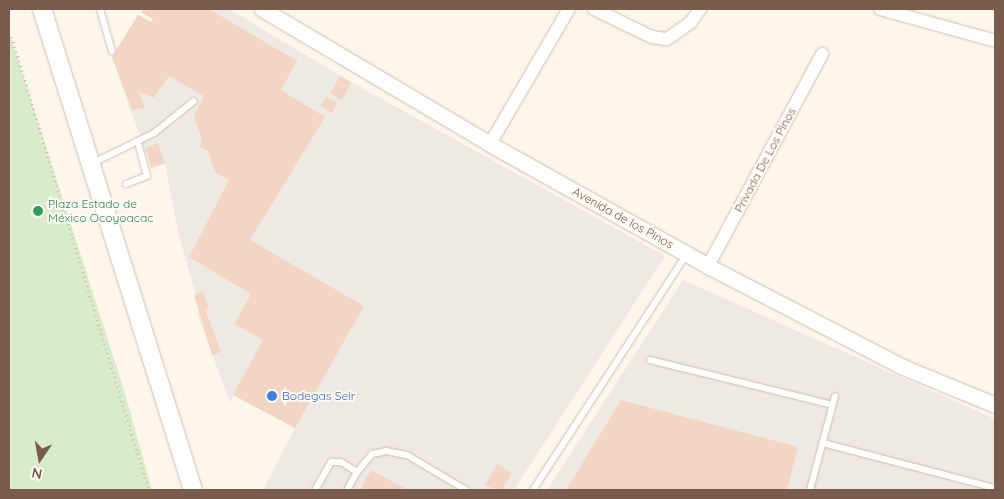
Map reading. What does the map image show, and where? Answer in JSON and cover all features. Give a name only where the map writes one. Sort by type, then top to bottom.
[{"type":"main road","points":[[42,9],[193,490]]},
{"type":"street","name":"Avenida de los Pinos","points":[[262,9],[490,144],[708,266],[903,367],[995,405]]},
{"type":"street","points":[[490,144],[569,9]]},
{"type":"street","points":[[594,9],[652,37],[667,39],[691,22],[700,9]]},
{"type":"street","points":[[880,9],[995,41]]},
{"type":"street","name":"Privada De Los Pinos","points":[[708,266],[822,54]]},
{"type":"lane","points":[[100,9],[112,51]]},
{"type":"lane","points":[[91,165],[154,134],[194,101]]},
{"type":"lane","points":[[126,184],[147,176],[138,142]]},
{"type":"lane","points":[[533,490],[687,254]]},
{"type":"lane","points":[[650,360],[832,405]]},
{"type":"lane","points":[[810,490],[835,396]]},
{"type":"lane","points":[[823,443],[995,488]]},
{"type":"lane","points":[[347,490],[357,472],[372,454],[386,451],[407,455],[466,490]]},
{"type":"lane","points":[[316,490],[331,462],[342,462],[357,472]]},
{"type":"path","points":[[9,36],[12,37],[149,490]]},
{"type":"shaded area","points":[[159,9],[229,9],[351,82],[665,256],[514,490],[263,490],[295,428],[234,395],[230,403],[197,312],[200,310],[178,232],[165,164],[151,168],[112,57],[138,15],[151,22]]},
{"type":"shaded area","points":[[683,280],[995,419],[995,490],[547,490]]},
{"type":"green space","name":"Plaza Estado de México Ocoyoacac","points":[[9,31],[124,390],[152,490],[9,490]]},
{"type":"building","points":[[143,9],[209,9],[297,61],[281,90],[325,117],[250,240],[364,306],[295,428],[233,395],[263,340],[234,324],[251,294],[189,257],[229,180],[215,172],[208,151],[200,147],[202,139],[194,117],[204,96],[169,76],[153,98],[138,91],[145,108],[132,110],[112,57],[138,15],[151,22],[153,19],[141,12]]},
{"type":"building","points":[[340,76],[351,82],[342,100],[330,93]]},
{"type":"building","points":[[326,97],[337,103],[332,113],[321,107]]},
{"type":"building","points":[[158,143],[165,163],[151,168],[146,148]]},
{"type":"building","points":[[203,291],[209,308],[206,311],[221,352],[212,355],[194,295]]},
{"type":"building","points":[[621,400],[798,447],[787,490],[566,490]]},
{"type":"building","points":[[497,464],[512,473],[502,490],[485,486]]},
{"type":"building","points":[[371,470],[408,490],[360,490]]},
{"type":"place","name":"Plaza Estado de México Ocoyoacac","points":[[38,211]]},
{"type":"place","name":"Bodegas Seir","points":[[272,396]]}]
